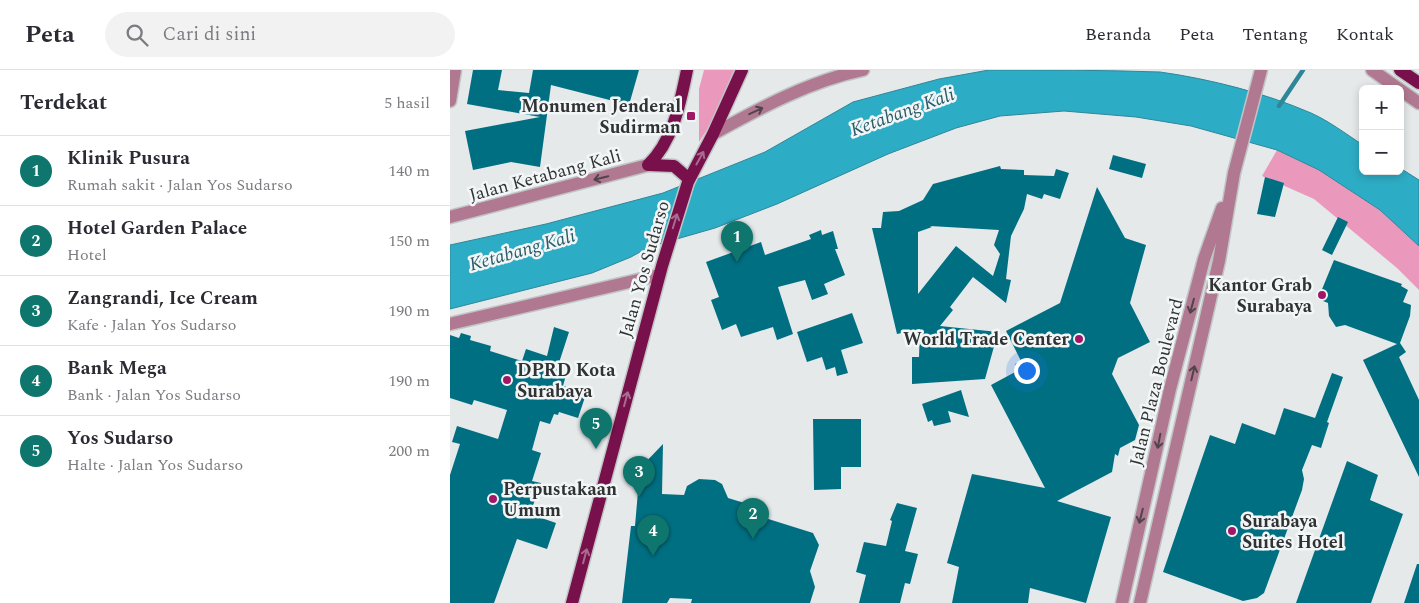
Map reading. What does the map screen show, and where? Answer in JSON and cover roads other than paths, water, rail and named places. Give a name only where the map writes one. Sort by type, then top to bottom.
[{"type":"main road","points":[[648,166],[659,154],[672,126],[687,70]]},
{"type":"main road","name":"Jalan Yos Sudarso","points":[[572,603],[659,275],[688,180],[713,134],[742,70]]},
{"type":"main road","points":[[1400,70],[1419,83]]},
{"type":"main road","points":[[648,166],[674,166],[688,180]]},
{"type":"street","points":[[450,101],[455,70]]},
{"type":"street","points":[[713,134],[746,115],[814,85],[863,70]]},
{"type":"street","name":"Jalan Plaza Boulevard","points":[[1123,599],[1166,408],[1204,259],[1234,173],[1261,70]]},
{"type":"street","points":[[1372,70],[1419,103]]},
{"type":"street","name":"Jalan Ketabang Kali","points":[[450,217],[648,166]]},
{"type":"street","name":"Jalan Plaza Boulevard","points":[[1140,600],[1219,261],[1234,173]]},
{"type":"street","points":[[450,324],[659,275]]},
{"type":"street","points":[[1166,408],[1184,412]]},
{"type":"street","points":[[1123,599],[1140,600]]},
{"type":"water","name":"Ketabang Kali","points":[[989,70],[1160,72],[1237,88],[1275,99],[1311,113],[1359,142],[1359,175],[1404,175],[1404,171],[1419,180],[1419,246],[1380,210],[1319,170],[1277,150],[1191,126],[1136,117],[1064,111],[1000,116],[956,128],[888,154],[777,204],[715,228],[649,247],[631,257],[592,273],[450,309],[450,245],[546,224],[663,193],[765,152],[853,102],[939,79]]},
{"type":"waterway","points":[[1279,106],[1303,70]]},
{"type":"place","name":"Monumen Jenderal Sudirman","points":[[691,116]]},
{"type":"place","name":"Klinik Pusura","points":[[737,262]]},
{"type":"place","name":"Kantor Grab Surabaya","points":[[1322,295]]},
{"type":"place","name":"World Trade Center","points":[[1079,339]]},
{"type":"place","name":"DPRD Kota Surabaya","points":[[507,380]]},
{"type":"place","name":"Yos Sudarso","points":[[596,449]]},
{"type":"place","name":"Zangrandi, Ice Cream","points":[[639,497]]},
{"type":"place","name":"Perpustakaan Umum","points":[[493,499]]},
{"type":"place","name":"Surabaya Suites Hotel","points":[[1232,531]]},
{"type":"place","name":"Hotel Garden Palace","points":[[753,539]]},
{"type":"place","name":"Bank Mega","points":[[653,556]]}]
